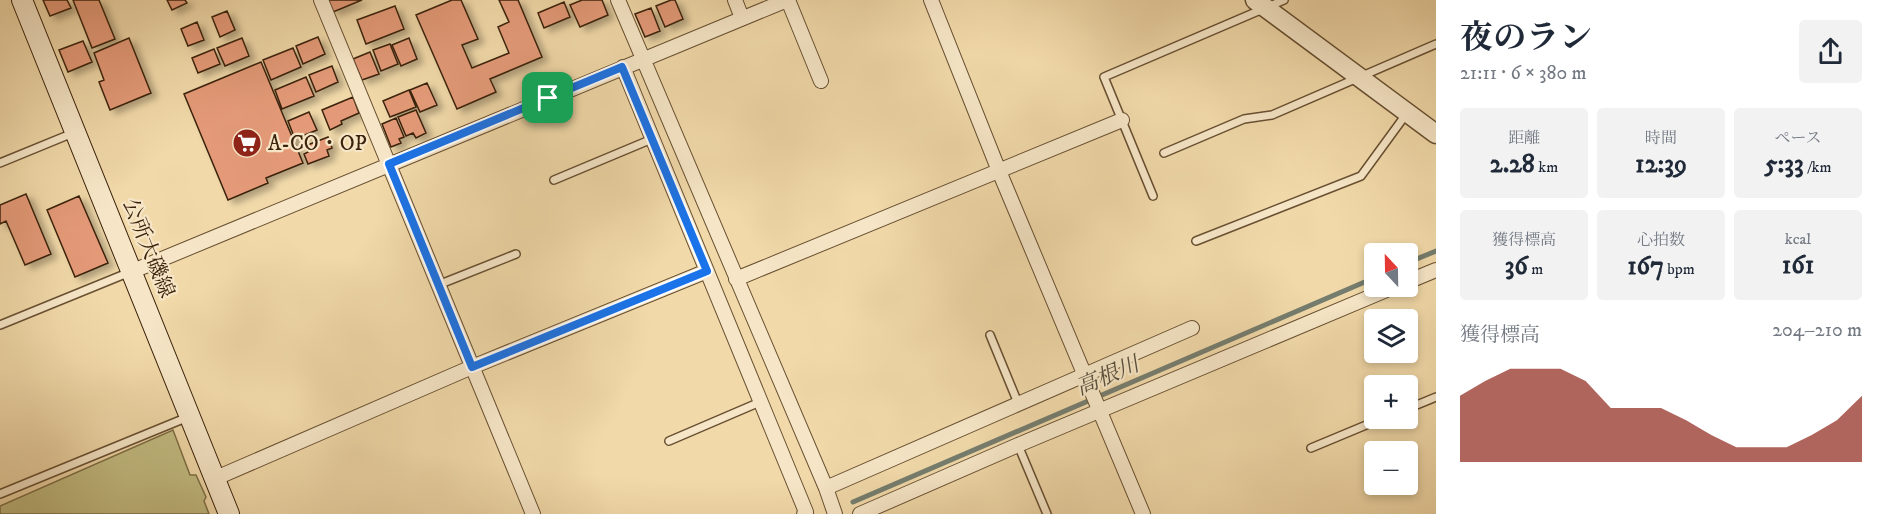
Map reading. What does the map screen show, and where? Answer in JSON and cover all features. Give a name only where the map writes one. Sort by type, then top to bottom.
[{"type":"main road","name":"公所大磯線","points":[[22,0],[229,514]]},
{"type":"street","points":[[321,0],[532,514]]},
{"type":"street","points":[[618,0],[826,488],[835,514]]},
{"type":"street","points":[[735,0],[742,18]]},
{"type":"street","points":[[133,271],[787,0],[821,81]]},
{"type":"street","points":[[931,0],[999,171],[1143,514]]},
{"type":"street","points":[[1261,4],[1436,134]]},
{"type":"street","points":[[622,67],[806,512],[804,514]]},
{"type":"street","points":[[736,279],[1122,120]]},
{"type":"street","points":[[1418,277],[1436,270]]},
{"type":"street","points":[[216,478],[472,367],[707,271]]},
{"type":"street","points":[[860,514],[880,510],[1018,445],[1370,297]]},
{"type":"street","points":[[826,488],[1192,328]]},
{"type":"lane","points":[[1153,196],[1104,77],[1261,4],[1284,0]]},
{"type":"lane","points":[[1164,153],[1244,119],[1272,115],[1436,44]]},
{"type":"lane","points":[[1196,241],[1360,176],[1407,113]]},
{"type":"lane","points":[[0,163],[75,132]]},
{"type":"lane","points":[[554,180],[652,139]]},
{"type":"lane","points":[[438,285],[516,254]]},
{"type":"lane","points":[[0,325],[133,271]]},
{"type":"lane","points":[[990,334],[1018,403]]},
{"type":"lane","points":[[1418,404],[1436,397]]},
{"type":"lane","points":[[669,441],[760,402]]},
{"type":"lane","points":[[0,494],[190,416]]},
{"type":"lane","points":[[1311,448],[1364,426]]},
{"type":"lane","points":[[1018,445],[1047,514]]},
{"type":"shaded area","points":[[173,430],[190,475],[196,475],[206,497],[204,501],[209,514],[0,514],[0,506]]},
{"type":"building","points":[[43,0],[67,0],[71,8],[50,16]]},
{"type":"building","points":[[73,0],[99,0],[115,39],[92,48]]},
{"type":"building","points":[[167,0],[185,0],[187,3],[172,10]]},
{"type":"building","points":[[328,0],[362,0],[333,12]]},
{"type":"building","points":[[452,0],[461,0],[478,39],[462,45],[472,68],[509,53],[498,27],[509,22],[499,0],[518,0],[542,57],[490,79],[496,92],[457,109],[416,15]]},
{"type":"building","points":[[582,0],[602,0],[608,15],[580,27],[570,5]]},
{"type":"building","points":[[675,0],[683,19],[665,27],[656,6]]},
{"type":"building","points":[[564,2],[570,17],[544,28],[538,13]]},
{"type":"building","points":[[395,6],[404,29],[366,44],[357,20]]},
{"type":"building","points":[[651,8],[660,31],[645,37],[635,14]]},
{"type":"building","points":[[227,11],[235,30],[220,37],[212,17]]},
{"type":"building","points":[[197,22],[204,40],[188,46],[181,29]]},
{"type":"building","points":[[318,37],[325,54],[303,64],[296,46]]},
{"type":"building","points":[[129,38],[151,93],[110,110],[99,82],[104,80],[94,53]]},
{"type":"building","points":[[242,38],[249,56],[225,66],[217,48]]},
{"type":"building","points":[[409,38],[417,59],[401,66],[392,45]]},
{"type":"building","points":[[83,41],[92,62],[68,72],[59,50]]},
{"type":"building","points":[[390,44],[398,64],[381,71],[373,50]]},
{"type":"building","points":[[293,48],[301,67],[271,80],[263,60]]},
{"type":"building","points":[[214,49],[220,64],[198,73],[192,58]]},
{"type":"building","points":[[370,52],[379,74],[362,80],[353,59]]},
{"type":"building","points":[[261,62],[303,163],[266,178],[268,183],[228,200],[184,94]]},
{"type":"building","points":[[332,66],[338,82],[316,92],[309,75]]},
{"type":"building","points":[[306,77],[314,96],[282,109],[275,90]]},
{"type":"building","points":[[427,83],[437,105],[420,112],[410,90]]},
{"type":"building","points":[[409,90],[416,107],[390,117],[383,101]]},
{"type":"building","points":[[353,97],[359,113],[341,121],[342,124],[330,130],[322,110]]},
{"type":"building","points":[[416,110],[426,133],[416,138],[413,133],[406,136],[398,117]]},
{"type":"building","points":[[309,112],[317,130],[295,139],[288,121]]},
{"type":"building","points":[[396,118],[404,137],[399,139],[401,143],[391,147],[382,124]]},
{"type":"building","points":[[328,137],[332,148],[327,150],[329,156],[308,164],[304,154],[308,152],[305,146]]},
{"type":"building","points":[[26,194],[51,254],[25,265],[6,221],[0,224],[0,205]]},
{"type":"building","points":[[79,196],[108,263],[75,277],[47,210]]},
{"type":"waterway","name":"高根川","points":[[1418,258],[1436,251]]},
{"type":"waterway","name":"高根川","points":[[853,502],[1364,282]]},
{"type":"place","name":"A-CO・OP","points":[[247,143]]},
{"type":"route","points":[[622,67],[707,271],[472,367],[389,164],[548,98],[622,67]]}]
